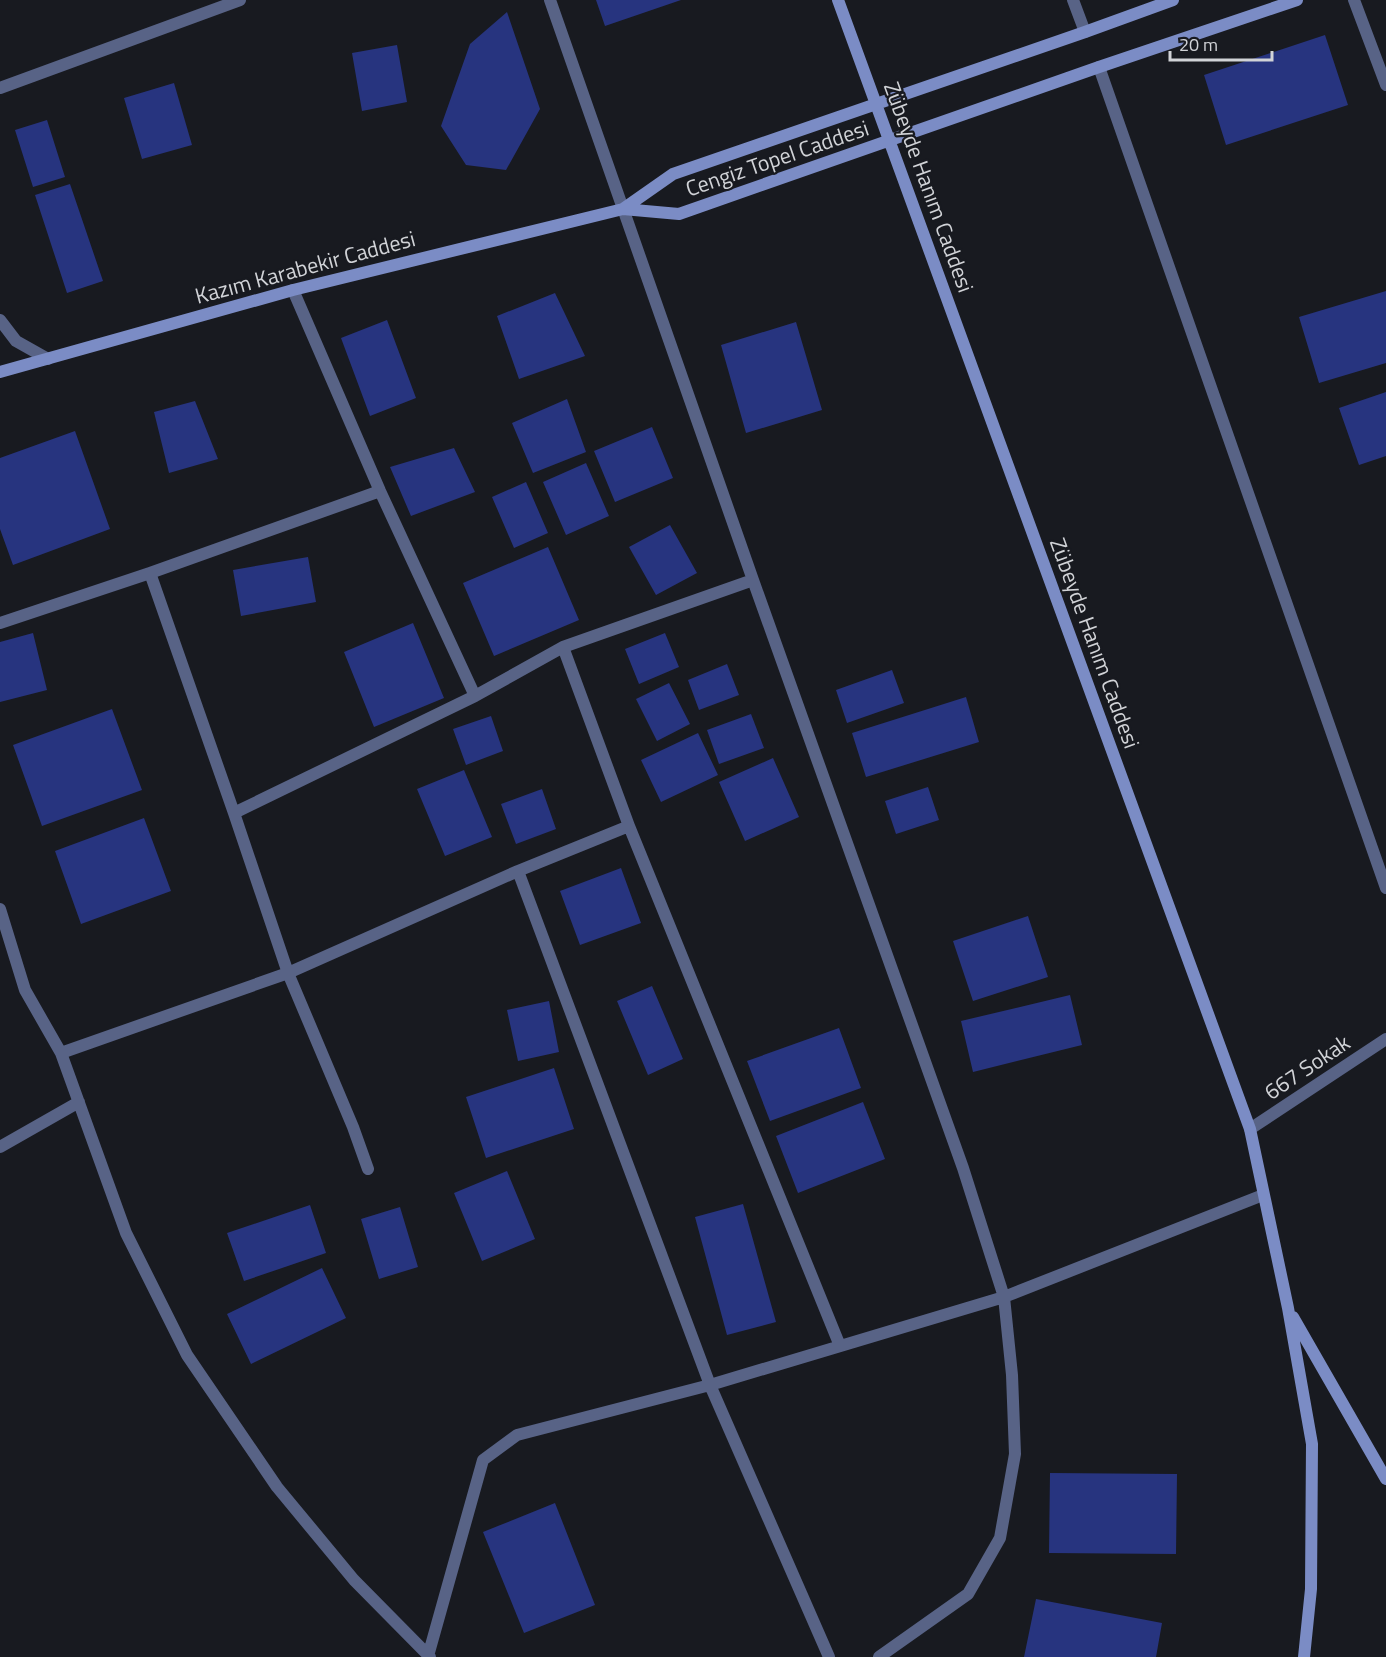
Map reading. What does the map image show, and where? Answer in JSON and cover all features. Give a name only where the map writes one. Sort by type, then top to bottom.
[{"type":"street","points":[[0,88],[240,0]]},
{"type":"street","points":[[550,0],[753,580],[963,1168],[1004,1297],[1012,1375],[1015,1454],[1000,1538],[968,1594],[879,1657]]},
{"type":"street","name":"Zübeyde Hanım Caddesi","points":[[838,0],[1250,1129],[1288,1308],[1312,1444],[1311,1589],[1304,1657]]},
{"type":"street","points":[[1072,0],[1085,32]]},
{"type":"street","name":"Cengiz Topel Caddesi","points":[[623,209],[673,174],[1173,0]]},
{"type":"street","name":"Cengiz Topel Caddesi","points":[[623,209],[679,214],[1297,0]]},
{"type":"street","points":[[1354,0],[1386,85]]},
{"type":"street","points":[[1099,67],[1386,888]]},
{"type":"street","name":"Kazım Karabekir Caddesi","points":[[0,372],[293,290],[623,209]]},
{"type":"street","points":[[293,290],[380,491],[475,696]]},
{"type":"street","points":[[0,320],[16,340],[48,359]]},
{"type":"street","points":[[0,623],[150,573],[380,491]]},
{"type":"street","points":[[150,573],[288,973],[368,1169]]},
{"type":"street","points":[[234,813],[475,696],[563,647],[753,580]]},
{"type":"street","points":[[563,647],[629,826],[840,1346]]},
{"type":"street","points":[[61,1053],[288,973],[518,871],[629,826]]},
{"type":"street","points":[[518,871],[710,1385],[829,1657]]},
{"type":"street","points":[[0,909],[25,990],[61,1053],[126,1233],[187,1355],[277,1487],[354,1580],[429,1656],[483,1460],[517,1435],[710,1385],[1004,1297],[1263,1196]]},
{"type":"street","name":"667 Sokak","points":[[1250,1129],[1386,1039]]},
{"type":"street","points":[[0,1147],[79,1102]]},
{"type":"street","name":"Zübeyde Hanım Caddesi","points":[[1288,1308],[1386,1479]]},
{"type":"building","points":[[596,0],[681,0],[605,26]]},
{"type":"building","points":[[507,12],[540,109],[506,170],[466,165],[441,126],[470,44]]},
{"type":"building","points":[[1325,35],[1348,105],[1226,145],[1204,75]]},
{"type":"building","points":[[397,45],[407,102],[362,111],[352,53]]},
{"type":"building","points":[[174,83],[192,145],[142,159],[124,98]]},
{"type":"building","points":[[47,120],[65,177],[33,187],[15,130]]},
{"type":"building","points":[[70,184],[103,281],[67,293],[35,195]]},
{"type":"building","points":[[1386,291],[1386,363],[1319,383],[1299,317]]},
{"type":"building","points":[[555,293],[585,356],[519,379],[497,316]]},
{"type":"building","points":[[387,320],[416,398],[370,416],[341,338]]},
{"type":"building","points":[[796,322],[822,410],[746,433],[721,345]]},
{"type":"building","points":[[1386,392],[1386,456],[1359,465],[1339,408]]},
{"type":"building","points":[[567,399],[586,452],[533,473],[512,423]]},
{"type":"building","points":[[195,401],[218,459],[169,473],[154,412]]},
{"type":"building","points":[[652,427],[673,478],[615,502],[594,451]]},
{"type":"building","points":[[75,431],[110,529],[13,565],[0,529],[0,458]]},
{"type":"building","points":[[454,448],[475,492],[411,516],[390,467]]},
{"type":"building","points":[[586,463],[609,516],[566,535],[543,482]]},
{"type":"building","points":[[526,482],[548,533],[514,548],[492,497]]},
{"type":"building","points":[[670,525],[697,573],[656,595],[629,547]]},
{"type":"building","points":[[548,547],[579,620],[494,656],[463,583]]},
{"type":"building","points":[[308,557],[316,602],[241,616],[233,570]]},
{"type":"building","points":[[413,623],[444,698],[374,727],[344,652]]},
{"type":"building","points":[[33,633],[47,690],[0,702],[0,642]]},
{"type":"building","points":[[665,633],[679,667],[639,684],[625,649]]},
{"type":"building","points":[[727,664],[739,695],[699,710],[688,680]]},
{"type":"building","points":[[892,670],[904,703],[847,723],[836,690]]},
{"type":"building","points":[[669,683],[690,724],[657,741],[636,699]]},
{"type":"building","points":[[966,697],[979,742],[866,777],[852,733]]},
{"type":"building","points":[[112,709],[142,790],[42,826],[13,745]]},
{"type":"building","points":[[751,714],[764,748],[719,764],[707,730]]},
{"type":"building","points":[[491,716],[503,751],[466,765],[453,729]]},
{"type":"building","points":[[698,733],[718,775],[661,802],[641,760]]},
{"type":"building","points":[[773,758],[799,817],[745,841],[719,782]]},
{"type":"building","points":[[464,770],[492,837],[445,856],[417,789]]},
{"type":"building","points":[[928,787],[939,820],[896,834],[885,801]]},
{"type":"building","points":[[542,789],[556,829],[516,844],[501,804]]},
{"type":"building","points":[[144,818],[171,891],[81,924],[55,851]]},
{"type":"building","points":[[621,868],[641,923],[580,945],[560,891]]},
{"type":"building","points":[[1028,916],[1048,977],[973,1001],[953,941]]},
{"type":"building","points":[[652,986],[683,1059],[648,1075],[617,1001]]},
{"type":"building","points":[[1070,995],[1082,1045],[973,1072],[961,1021]]},
{"type":"building","points":[[549,1001],[559,1052],[518,1061],[507,1010]]},
{"type":"building","points":[[839,1028],[861,1088],[770,1121],[747,1061]]},
{"type":"building","points":[[554,1068],[574,1129],[486,1158],[466,1097]]},
{"type":"building","points":[[863,1102],[885,1159],[798,1193],[776,1136]]},
{"type":"building","points":[[507,1171],[535,1239],[482,1261],[454,1193]]},
{"type":"building","points":[[743,1204],[776,1322],[727,1335],[695,1217]]},
{"type":"building","points":[[310,1205],[326,1253],[244,1281],[227,1233]]},
{"type":"building","points":[[400,1207],[418,1267],[379,1279],[361,1219]]},
{"type":"building","points":[[322,1268],[346,1318],[251,1364],[227,1314]]},
{"type":"building","points":[[1050,1473],[1177,1474],[1176,1554],[1049,1553]]},
{"type":"building","points":[[555,1503],[595,1605],[524,1633],[483,1532]]},
{"type":"building","points":[[1036,1599],[1162,1623],[1156,1657],[1024,1657]]}]
